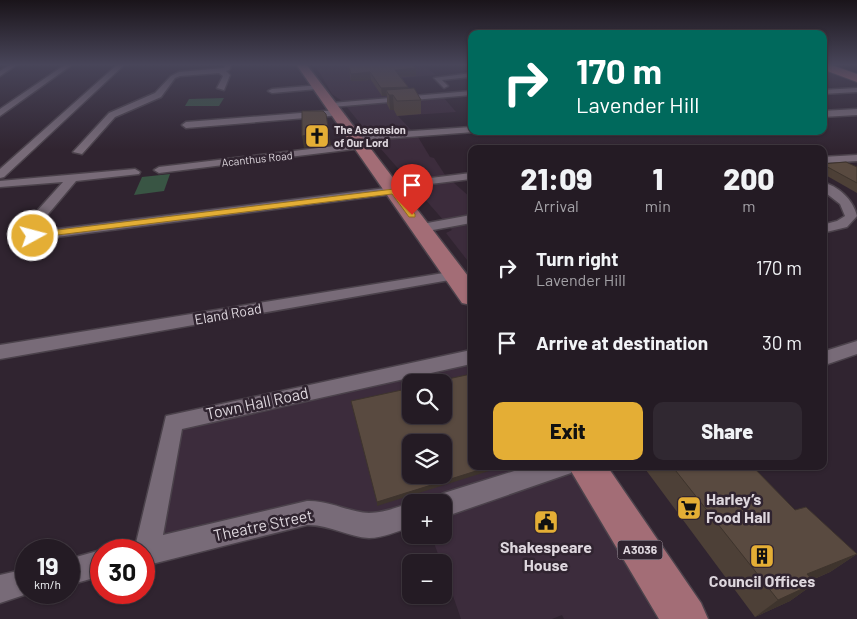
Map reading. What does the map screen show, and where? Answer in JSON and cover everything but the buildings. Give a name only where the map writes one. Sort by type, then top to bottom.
[{"type":"main road","points":[[322,93],[468,292]]},
{"type":"main road","name":"A3036","points":[[589,470],[685,619]]},
{"type":"street","points":[[0,113],[29,93]]},
{"type":"street","points":[[0,175],[90,93]]},
{"type":"street","points":[[78,152],[112,115],[160,93]]},
{"type":"street","points":[[186,126],[468,93]]},
{"type":"street","points":[[827,114],[857,112]]},
{"type":"street","points":[[357,142],[468,130]]},
{"type":"street","name":"Acanthus Road","points":[[159,170],[357,142]]},
{"type":"street","points":[[827,160],[857,158]]},
{"type":"street","points":[[177,182],[184,167]]},
{"type":"street","points":[[0,184],[134,172]]},
{"type":"street","points":[[73,177],[26,231],[26,235],[392,189],[468,176]]},
{"type":"street","points":[[827,189],[841,198],[854,211],[848,221],[827,227]]},
{"type":"street","points":[[422,228],[468,220]]},
{"type":"street","name":"Eland Road","points":[[0,352],[456,274]]},
{"type":"street","points":[[827,358],[857,347]]},
{"type":"street","name":"Town Hall Road","points":[[148,539],[173,422],[468,358]]},
{"type":"street","points":[[452,502],[551,470]]},
{"type":"street","name":"Theatre Street","points":[[155,550],[307,513],[318,512],[363,525],[377,526],[402,518]]},
{"type":"street","points":[[0,589],[15,585]]},
{"type":"shaded area","points":[[413,93],[418,100],[444,98],[456,112],[398,116],[418,137],[430,157],[434,158],[445,175],[468,195],[468,261],[446,233],[452,230],[374,141],[376,140],[374,133],[367,132],[342,101],[332,94]]},
{"type":"shaded area","points":[[468,362],[468,470],[570,470],[657,619],[564,619],[562,615],[552,619],[461,619],[452,593],[452,554],[438,554],[434,544],[452,544],[452,494],[402,494],[402,525],[351,511],[166,542],[158,532],[177,435],[189,424],[402,376],[402,424],[452,424],[452,374],[413,374]]},
{"type":"green space","points":[[224,98],[219,106],[185,106],[189,99]]},
{"type":"green space","points":[[170,174],[164,191],[134,195],[142,177]]},
{"type":"place","name":"The Ascension of Our Lord","points":[[317,136]]},
{"type":"place","name":"Harley’s Food Hall","points":[[689,508]]},
{"type":"place","name":"Shakespeare House","points":[[546,522]]},
{"type":"place","name":"Council Offices","points":[[762,556]]},
{"type":"route","points":[[33,236],[394,191],[412,215]]}]
